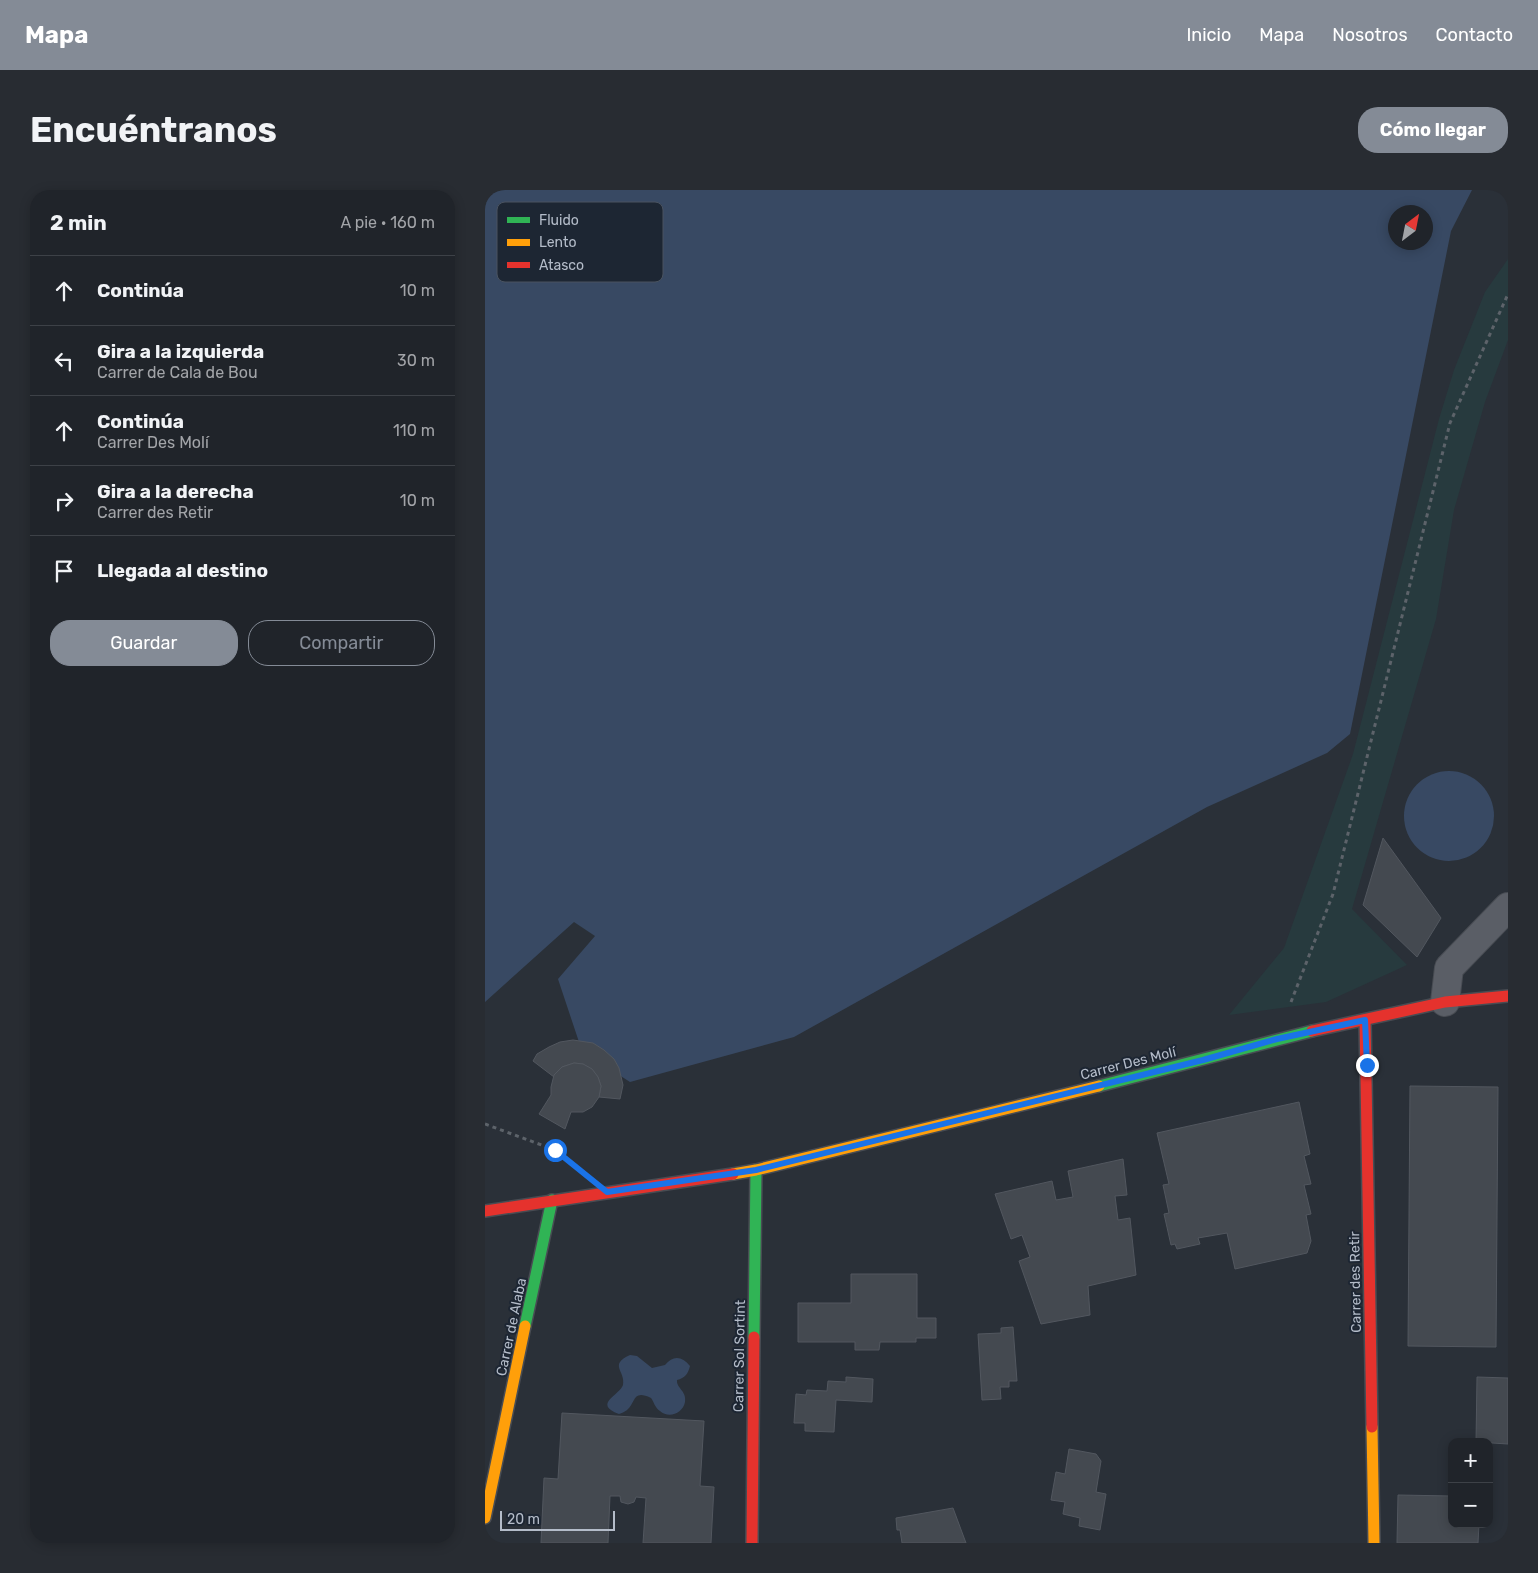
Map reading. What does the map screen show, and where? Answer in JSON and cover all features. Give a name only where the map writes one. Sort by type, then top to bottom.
[{"type":"street","points":[[1445,1002],[1449,968],[1508,907]]},
{"type":"street","name":"Carrer Des Molí","points":[[485,1210],[756,1170],[1203,1060],[1277,1039],[1445,1002],[1508,996]]},
{"type":"street","name":"Carrer des Retir","points":[[1365,1020],[1375,1543]]},
{"type":"street","name":"Carrer Sol Sortint","points":[[752,1543],[756,1170]]},
{"type":"street","name":"Carrer de Alaba","points":[[485,1518],[552,1200]]},
{"type":"path","points":[[1277,1039],[1333,894],[1450,423],[1508,294]]},
{"type":"path","points":[[485,1124],[555,1150],[607,1192]]},
{"type":"green space","points":[[1508,259],[1508,340],[1485,402],[1454,510],[1436,619],[1352,909],[1407,965],[1326,1002],[1229,1015],[1284,948],[1353,754],[1439,419],[1454,370],[1485,292]]},
{"type":"water","points":[[485,190],[1472,190],[1451,231],[1350,734],[1327,753],[1207,807],[794,1037],[630,1082],[582,1051],[558,979],[595,936],[574,922],[485,1002]]},
{"type":"water","points":[[1449,771],[1466,774],[1481,784],[1491,799],[1494,816],[1491,833],[1481,848],[1466,858],[1449,861],[1432,858],[1417,848],[1407,833],[1404,816],[1407,799],[1417,784],[1432,774]]},
{"type":"water","points":[[630,1355],[637,1356],[652,1368],[665,1365],[674,1358],[684,1360],[690,1366],[684,1377],[677,1380],[685,1398],[684,1406],[679,1412],[667,1415],[657,1408],[651,1398],[641,1395],[637,1396],[630,1407],[620,1414],[608,1407],[610,1400],[623,1385],[619,1368],[620,1362]]},
{"type":"building","points":[[1383,838],[1441,918],[1417,957],[1363,905]]},
{"type":"building","points":[[573,1040],[593,1043],[614,1059],[619,1068],[623,1085],[620,1099],[599,1097],[601,1086],[598,1077],[592,1069],[583,1064],[574,1063],[562,1067],[554,1077],[533,1061],[537,1054],[549,1047],[560,1042]]},
{"type":"building","points":[[574,1063],[583,1064],[592,1069],[598,1077],[601,1086],[599,1097],[592,1107],[583,1112],[571,1112],[565,1129],[539,1114],[551,1095],[554,1075],[562,1067]]},
{"type":"building","points":[[1410,1086],[1498,1087],[1496,1347],[1408,1346]]},
{"type":"building","points":[[1299,1102],[1310,1154],[1304,1156],[1311,1184],[1304,1185],[1311,1214],[1306,1215],[1311,1241],[1307,1253],[1235,1269],[1227,1233],[1198,1238],[1200,1244],[1177,1249],[1175,1244],[1171,1245],[1164,1214],[1169,1213],[1163,1185],[1169,1184],[1157,1133]]},
{"type":"building","points":[[1123,1159],[1127,1195],[1115,1196],[1118,1220],[1130,1218],[1136,1275],[1088,1286],[1090,1315],[1041,1324],[1019,1261],[1030,1257],[1022,1235],[1011,1239],[995,1194],[1052,1181],[1056,1200],[1073,1197],[1068,1171]]},
{"type":"building","points":[[851,1274],[917,1274],[917,1318],[936,1318],[936,1338],[916,1338],[916,1342],[880,1342],[879,1350],[855,1350],[855,1342],[798,1342],[798,1303],[851,1303]]},
{"type":"building","points":[[1013,1327],[1017,1381],[1009,1381],[1009,1387],[1000,1387],[1001,1399],[982,1400],[978,1334],[1001,1333],[1001,1328]]},
{"type":"building","points":[[846,1377],[873,1379],[872,1402],[836,1400],[834,1432],[805,1431],[805,1423],[794,1423],[796,1394],[806,1395],[807,1390],[827,1391],[828,1381],[846,1382]]},
{"type":"building","points":[[1477,1377],[1508,1378],[1508,1444],[1493,1443],[1493,1438],[1476,1438]]},
{"type":"building","points":[[562,1413],[704,1421],[700,1486],[714,1487],[711,1543],[643,1543],[646,1498],[636,1497],[634,1502],[628,1504],[621,1502],[620,1496],[610,1496],[608,1543],[541,1543],[544,1478],[558,1479]]},
{"type":"building","points":[[1069,1449],[1096,1454],[1101,1461],[1096,1492],[1106,1494],[1100,1530],[1079,1526],[1080,1518],[1063,1514],[1065,1502],[1051,1500],[1056,1472],[1065,1474]]},
{"type":"building","points":[[1398,1495],[1448,1496],[1448,1528],[1479,1528],[1478,1543],[1397,1543]]},
{"type":"building","points":[[953,1508],[966,1543],[902,1543],[900,1530],[897,1530],[896,1518]]},
{"type":"traffic: fast","points":[[1099,1086],[1312,1031]]},
{"type":"traffic: fast","points":[[754,1337],[756,1170]]},
{"type":"traffic: fast","points":[[525,1326],[552,1200]]},
{"type":"traffic: slow","points":[[733,1174],[1099,1086]]},
{"type":"traffic: slow","points":[[485,1518],[525,1326]]},
{"type":"traffic: slow","points":[[1372,1427],[1374,1543]]},
{"type":"traffic: jam","points":[[1312,1031],[1445,1002],[1508,996]]},
{"type":"traffic: jam","points":[[1365,1020],[1372,1427]]},
{"type":"traffic: jam","points":[[485,1211],[733,1174]]},
{"type":"traffic: jam","points":[[752,1543],[754,1337]]},
{"type":"route","points":[[555,1150],[607,1192],[756,1170],[1203,1060],[1277,1039],[1365,1020],[1367,1065]]}]
